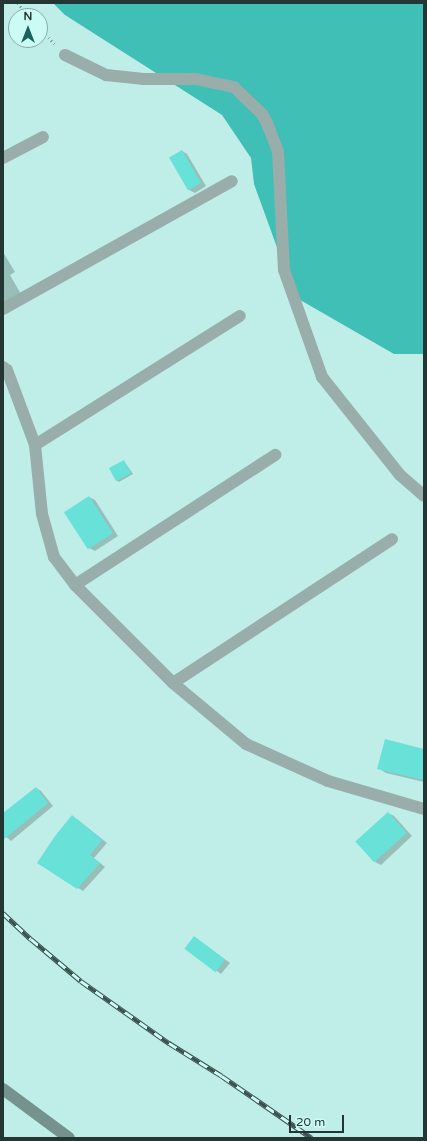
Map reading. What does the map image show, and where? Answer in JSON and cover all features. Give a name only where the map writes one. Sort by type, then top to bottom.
[{"type":"main road","points":[[3,1089],[70,1138]]},
{"type":"street","points":[[65,55],[106,75],[144,79],[196,79],[234,87],[262,114],[278,152],[284,270],[322,377],[400,475],[424,496]]},
{"type":"street","points":[[3,158],[43,137]]},
{"type":"street","points":[[3,309],[232,181]]},
{"type":"street","points":[[35,445],[240,316]]},
{"type":"street","points":[[4,369],[35,445],[42,514],[54,557],[75,585],[173,683],[246,744],[328,781],[424,809]]},
{"type":"street","points":[[75,585],[276,455]]},
{"type":"street","points":[[173,683],[392,539]]},
{"type":"path","points":[[48,37],[65,55]]},
{"type":"shaded area","points":[[53,3],[424,3],[424,354],[394,354],[295,297],[254,184],[251,158],[222,115],[65,15]]},
{"type":"building","points":[[182,150],[201,183],[188,190],[169,158]]},
{"type":"building","points":[[124,460],[131,473],[116,481],[109,468]]},
{"type":"building","points":[[89,496],[113,533],[88,549],[64,512]]},
{"type":"building","points":[[385,739],[424,749],[424,780],[377,769]]},
{"type":"building","points":[[36,787],[48,803],[3,840],[3,813]]},
{"type":"building","points":[[388,812],[407,833],[374,862],[355,841]]},
{"type":"building","points":[[72,815],[102,840],[90,855],[100,863],[77,889],[37,863],[55,836]]},
{"type":"building","points":[[194,936],[225,959],[216,972],[184,949]]},
{"type":"railway","points":[[3,913],[81,981],[169,1043],[222,1076],[312,1138]]}]
